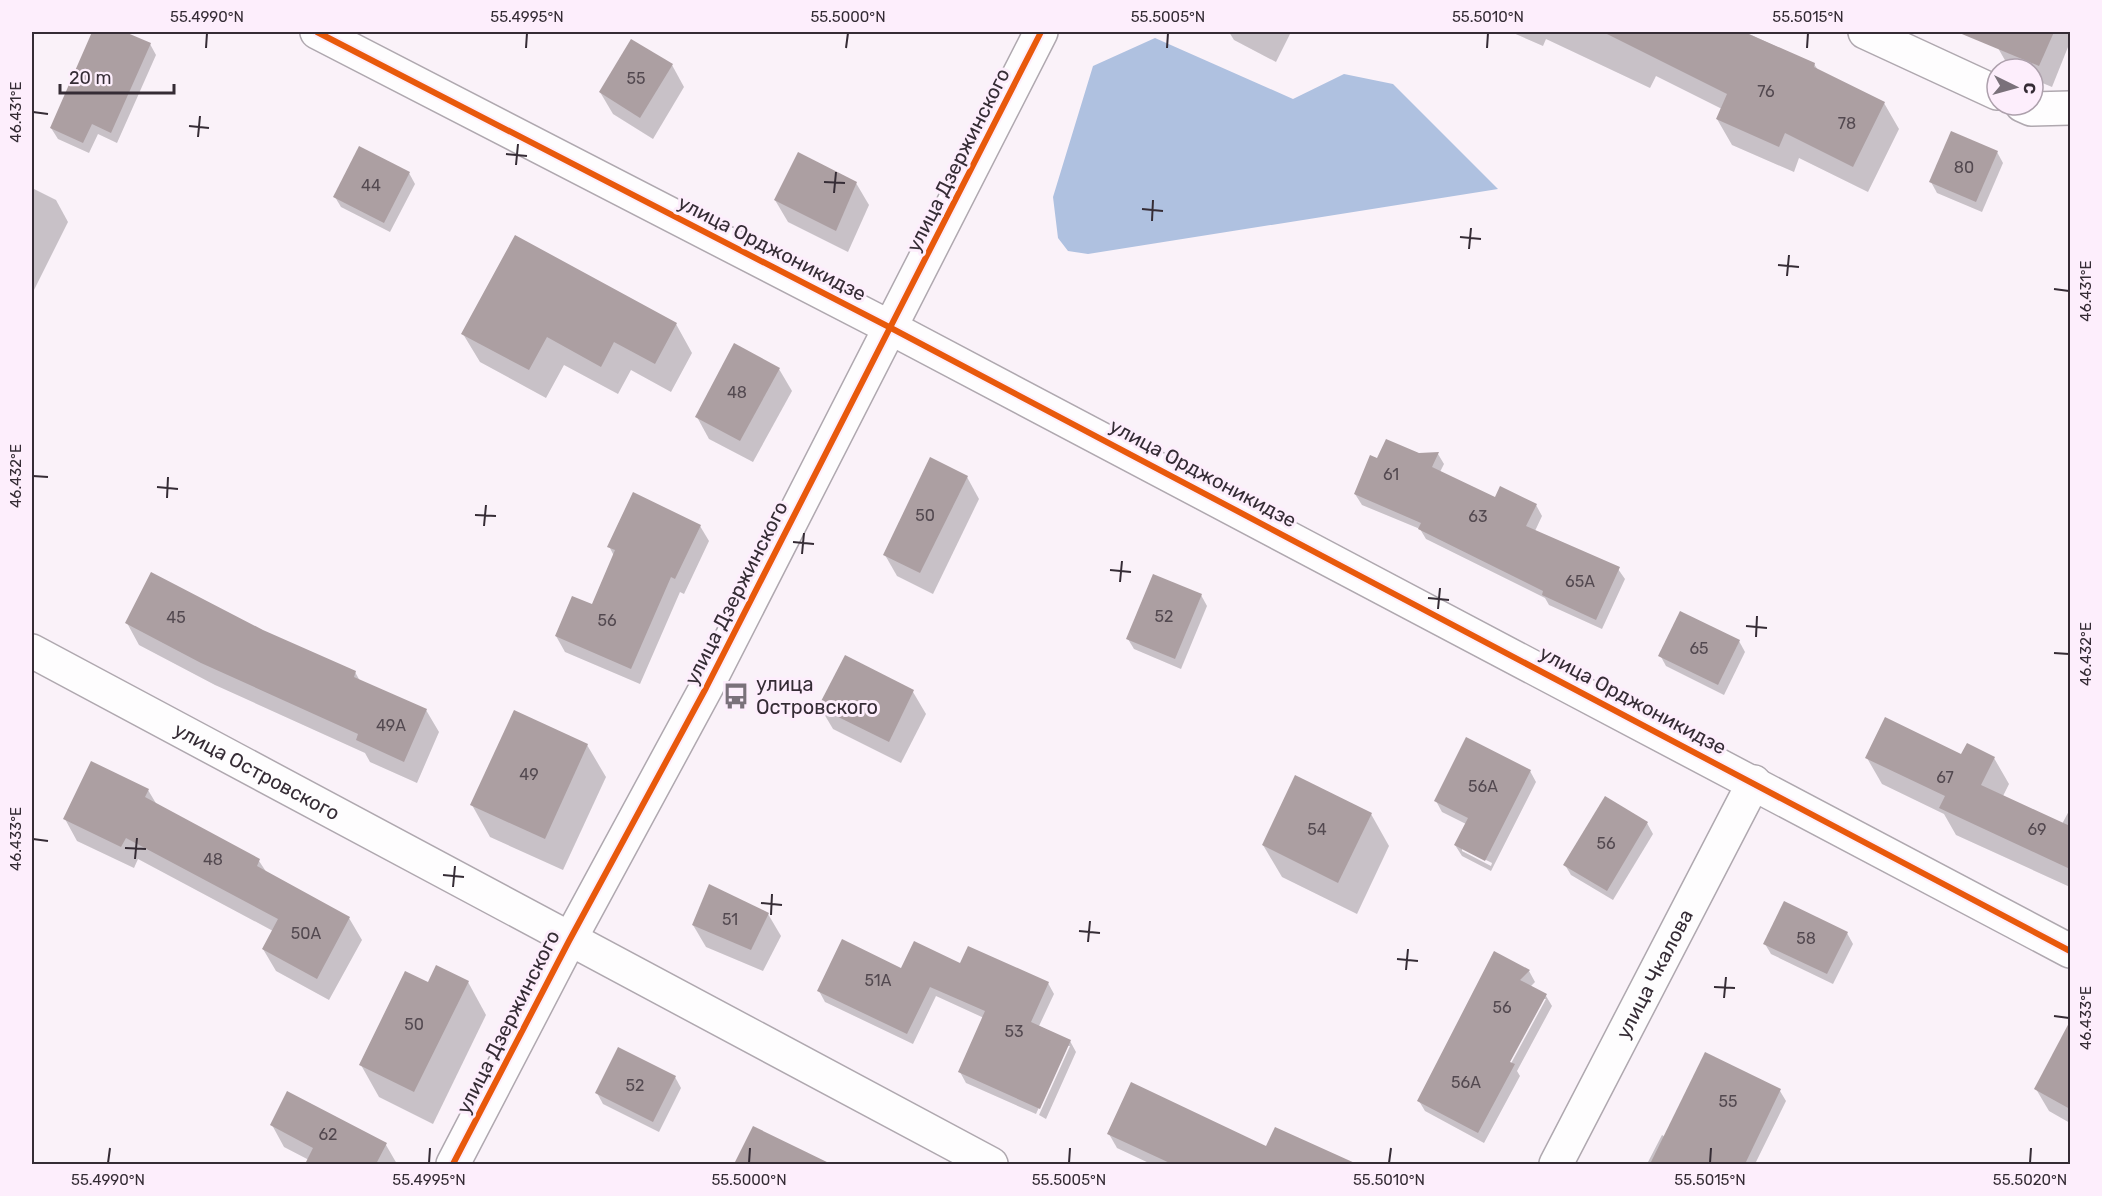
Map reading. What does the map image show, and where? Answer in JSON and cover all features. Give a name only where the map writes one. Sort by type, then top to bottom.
[{"type":"street","name":"улица Орджоникидзе","points":[[317,32],[891,328],[1755,782],[2070,951]]},
{"type":"street","name":"улица Дзержинского","points":[[453,1164],[568,940],[711,677],[1041,32]]},
{"type":"street","points":[[1865,32],[1985,87]]},
{"type":"street","points":[[2045,109],[2070,108]]},
{"type":"street","name":"улица Островского","points":[[32,651],[568,940],[991,1164]]},
{"type":"street","name":"улица Чкалова","points":[[1556,1164],[1755,782]]},
{"type":"water","points":[[1155,38],[1293,99],[1344,74],[1393,84],[1498,189],[1088,254],[1068,251],[1058,238],[1053,197],[1093,66]]},
{"type":"building","points":[[92,32],[125,32],[151,43],[111,133],[92,124],[83,143],[50,128]]},
{"type":"building","points":[[1603,32],[1744,32],[1815,63],[1814,67],[1885,102],[1853,167],[1785,133],[1779,147],[1716,119],[1727,94]]},
{"type":"building","points":[[1957,32],[2054,32],[2043,57],[2017,57]]},
{"type":"building","points":[[631,39],[673,64],[640,118],[599,92]]},
{"type":"building","points":[[1951,131],[1998,151],[1976,202],[1929,182]]},
{"type":"building","points":[[359,146],[410,172],[384,223],[333,197]]},
{"type":"building","points":[[798,152],[857,182],[836,231],[774,200]]},
{"type":"building","points":[[515,235],[677,323],[655,364],[614,342],[601,367],[547,337],[529,370],[461,334]]},
{"type":"building","points":[[734,343],[780,368],[740,441],[695,417]]},
{"type":"building","points":[[1386,439],[1419,453],[1439,452],[1432,467],[1495,497],[1500,486],[1537,504],[1526,526],[1620,567],[1596,620],[1542,595],[1543,591],[1418,529],[1421,523],[1354,494],[1370,455],[1377,458]]},
{"type":"building","points":[[930,457],[968,476],[920,573],[883,555]]},
{"type":"building","points":[[633,492],[701,525],[675,579],[671,577],[631,669],[555,636],[572,596],[592,604],[615,550],[607,547]]},
{"type":"building","points":[[151,572],[263,630],[356,671],[354,677],[427,709],[404,762],[356,740],[358,734],[201,663],[125,623]]},
{"type":"building","points":[[1153,574],[1202,594],[1175,659],[1126,639]]},
{"type":"building","points":[[1680,611],[1740,640],[1718,685],[1658,656]]},
{"type":"building","points":[[845,655],[914,690],[889,742],[818,707]]},
{"type":"building","points":[[514,710],[588,744],[545,839],[470,805]]},
{"type":"building","points":[[1885,717],[1961,754],[1967,743],[1995,757],[1981,785],[2070,826],[2070,869],[1939,808],[1945,796],[1865,758]]},
{"type":"building","points":[[1466,737],[1531,770],[1485,861],[1454,845],[1468,818],[1434,801]]},
{"type":"building","points":[[91,761],[149,789],[145,797],[260,859],[257,866],[350,917],[317,979],[262,949],[278,919],[126,838],[121,847],[63,819]]},
{"type":"building","points":[[1295,775],[1372,813],[1338,883],[1262,845]]},
{"type":"building","points":[[1605,796],[1648,822],[1607,891],[1563,865]]},
{"type":"building","points":[[709,884],[769,913],[751,950],[692,925]]},
{"type":"building","points":[[1784,901],[1848,932],[1827,974],[1763,944]]},
{"type":"building","points":[[842,939],[901,968],[914,941],[960,963],[968,946],[1049,982],[1031,1022],[1071,1040],[1040,1109],[958,1072],[985,1011],[930,987],[907,1034],[817,991]]},
{"type":"building","points":[[1494,951],[1530,970],[1520,980],[1547,994],[1510,1062],[1515,1064],[1478,1133],[1417,1101]]},
{"type":"building","points":[[436,965],[469,981],[414,1092],[359,1065],[405,971],[428,982]]},
{"type":"building","points":[[2070,1021],[2070,1109],[2034,1089]]},
{"type":"building","points":[[618,1047],[676,1076],[653,1122],[595,1093]]},
{"type":"building","points":[[1705,1052],[1781,1089],[1745,1164],[1650,1164]]},
{"type":"building","points":[[1131,1082],[1266,1146],[1275,1127],[1357,1164],[1172,1164],[1107,1134]]},
{"type":"building","points":[[287,1091],[387,1143],[376,1164],[305,1164],[313,1148],[270,1125]]},
{"type":"building","points":[[753,1126],[831,1164],[734,1164]]},
{"type":"cycle path","points":[[317,32],[891,328],[2070,951]]},
{"type":"cycle path","points":[[453,1164],[569,941],[706,688],[1041,32]]},
{"type":"place","name":"улица Островского","points":[[736,696]]}]
